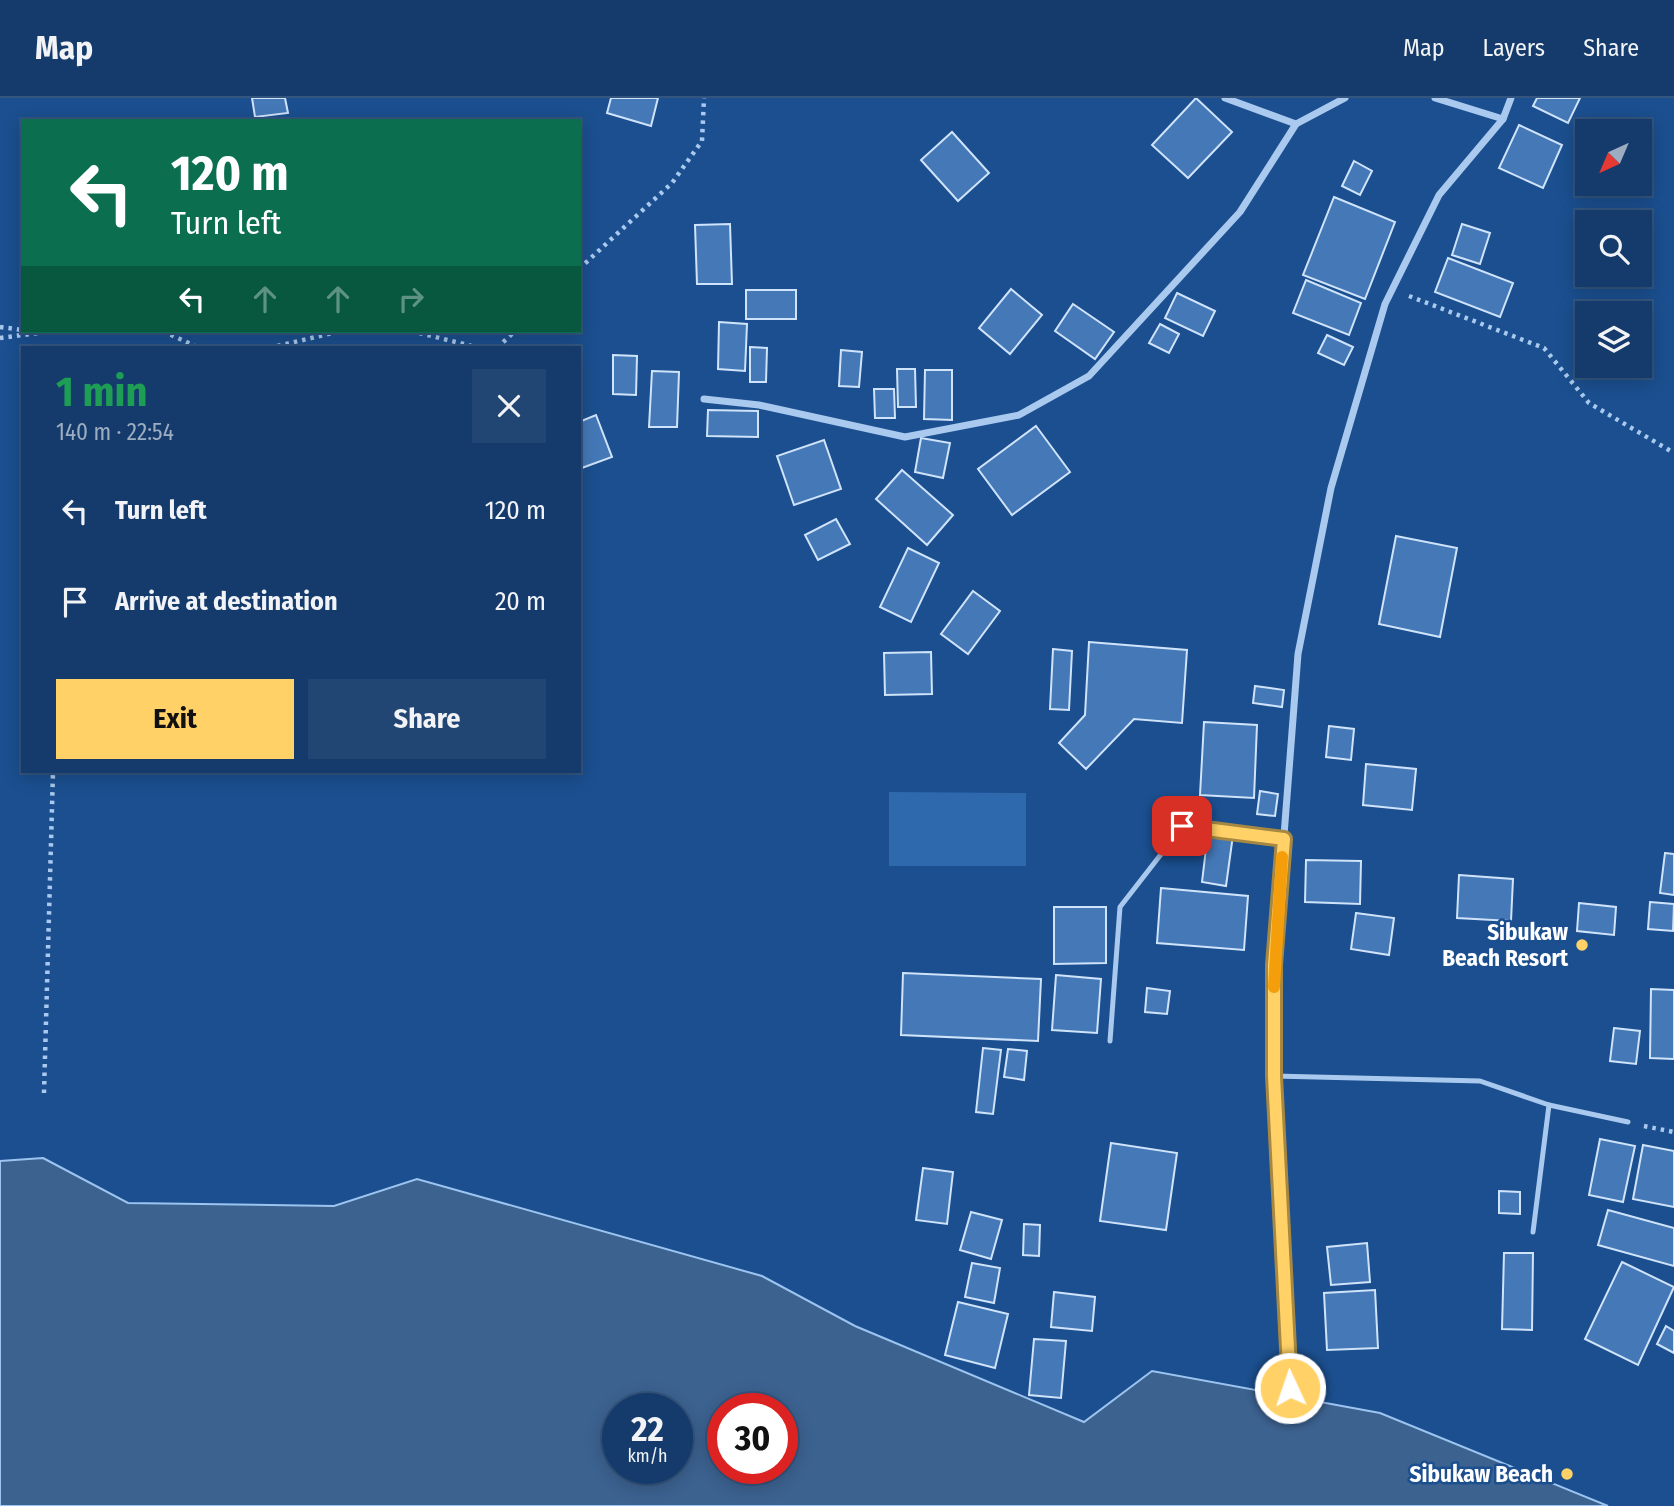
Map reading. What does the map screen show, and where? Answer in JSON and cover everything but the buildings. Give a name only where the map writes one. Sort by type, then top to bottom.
[{"type":"street","points":[[1225,98],[1296,124]]},
{"type":"street","points":[[704,399],[759,405],[905,437],[1019,415],[1089,376],[1240,212],[1296,124],[1345,98]]},
{"type":"street","points":[[1435,98],[1503,119]]},
{"type":"street","points":[[1290,1388],[1274,1076],[1274,965],[1298,654],[1331,488],[1385,304],[1439,195],[1503,119],[1511,98]]},
{"type":"lane","points":[[1110,1041],[1120,907],[1182,826],[1284,839]]},
{"type":"lane","points":[[1274,1076],[1480,1081],[1549,1105],[1628,1122]]},
{"type":"lane","points":[[1533,1232],[1549,1105]]},
{"type":"path","points":[[581,267],[672,183],[702,141],[704,98]]},
{"type":"path","points":[[1393,289],[1544,348],[1589,403],[1674,453]]},
{"type":"path","points":[[0,327],[21,330]]},
{"type":"path","points":[[0,338],[38,333]]},
{"type":"path","points":[[167,333],[195,346]]},
{"type":"path","points":[[277,346],[333,333]]},
{"type":"path","points":[[419,333],[472,346]]},
{"type":"path","points":[[499,346],[513,333]]},
{"type":"path","points":[[44,1093],[53,773]]},
{"type":"path","points":[[1628,1122],[1674,1132]]},
{"type":"shaded area","points":[[889,792],[1026,793],[1026,866],[889,866]]},
{"type":"shaded area","points":[[43,1158],[128,1203],[334,1206],[417,1179],[762,1276],[855,1326],[1084,1422],[1152,1371],[1380,1413],[1608,1506],[0,1506],[0,1161]]},
{"type":"slow traffic","points":[[1274,987],[1282,857]]},
{"type":"place","name":"Sibukaw Beach Resort","points":[[1582,945]]},
{"type":"place","name":"Sibukaw Beach","points":[[1567,1474]]},
{"type":"route","points":[[1182,826],[1284,839],[1274,965],[1274,1076],[1290,1388]]}]
